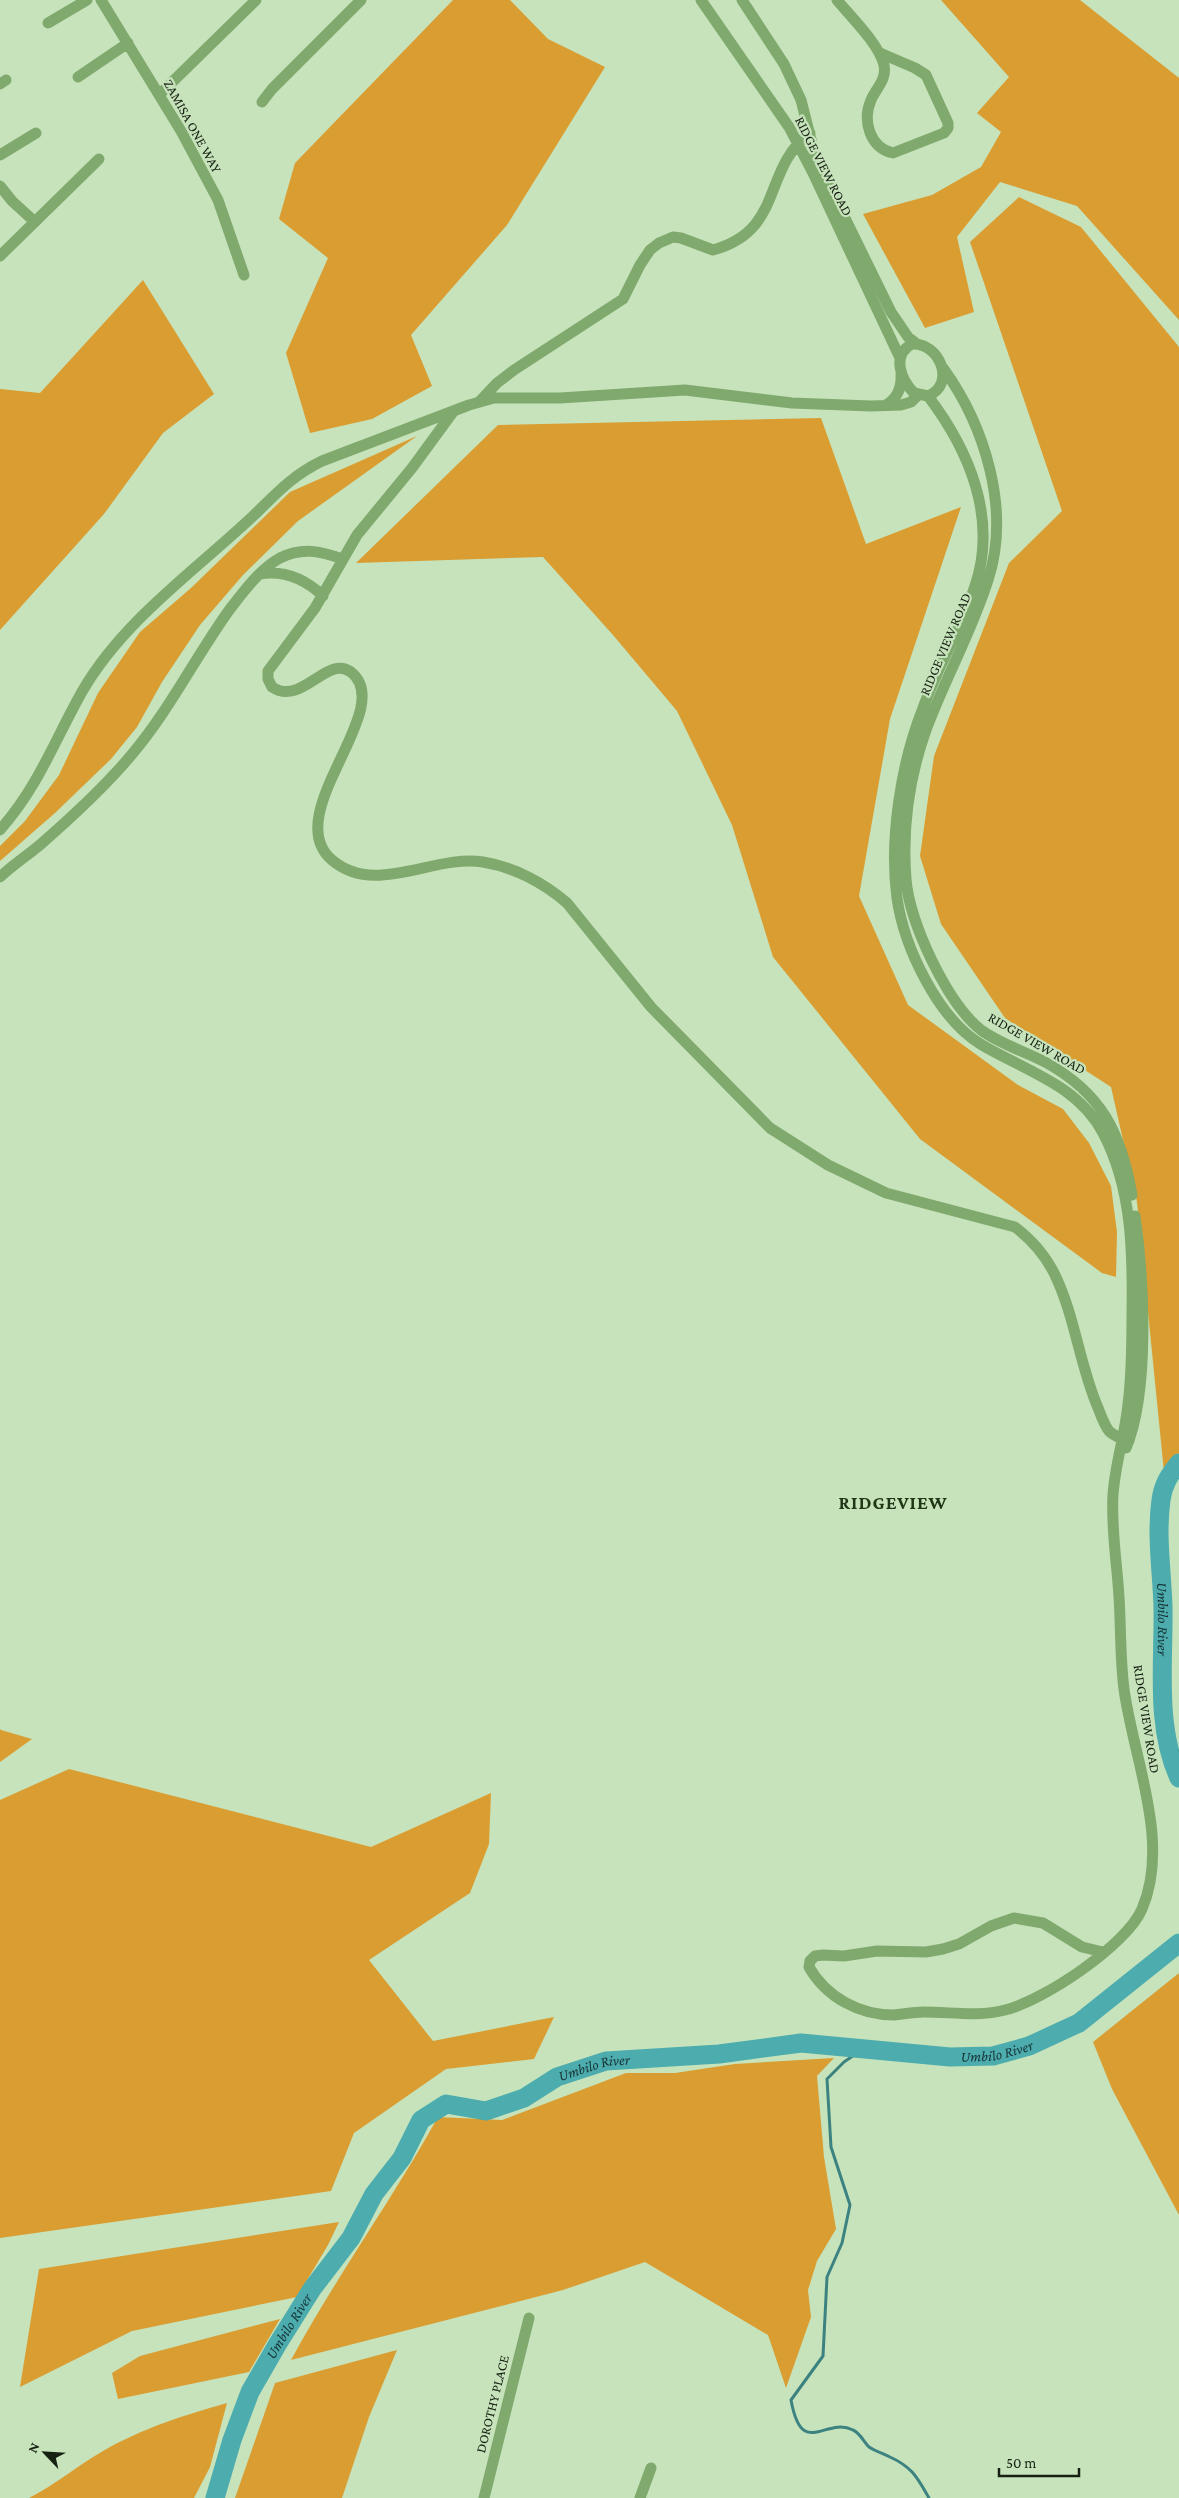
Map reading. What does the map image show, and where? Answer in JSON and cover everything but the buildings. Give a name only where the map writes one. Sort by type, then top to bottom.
[{"type":"street","points":[[48,23],[87,0]]},
{"type":"street","name":"ZAMISA ONE WAY","points":[[101,0],[159,95],[218,200],[244,274]]},
{"type":"street","points":[[159,95],[256,0]]},
{"type":"street","points":[[262,102],[272,88],[361,0]]},
{"type":"street","name":"RIDGE VIEW ROAD","points":[[701,0],[789,127],[813,173],[910,389],[923,395],[943,415],[961,448],[973,477],[983,519],[983,548],[976,580],[952,653]]},
{"type":"street","name":"RIDGE VIEW ROAD","points":[[742,0],[784,64],[801,100],[816,160],[891,312],[908,337],[932,352],[963,399],[979,437],[993,485],[995,540],[989,577],[923,707],[907,755],[897,822],[895,857],[896,895],[902,924],[912,951],[931,988],[948,1015],[961,1030],[978,1043],[1070,1093],[1086,1109],[1105,1137],[1121,1178],[1131,1245],[1132,1348],[1125,1440],[1116,1473],[1112,1505],[1124,1686],[1150,1815],[1153,1853],[1148,1893],[1141,1912],[1129,1932],[1087,1966],[1039,1996],[1009,2010],[982,2014],[873,2013],[853,2006],[826,1991],[809,1968],[810,1961],[815,1956],[823,1954],[844,1956],[876,1951],[926,1952],[944,1949],[959,1944],[991,1926],[1014,1918],[1030,1919],[1043,1923],[1082,1947],[1103,1952]]},
{"type":"street","points":[[837,0],[880,53],[885,74],[868,108],[868,121],[872,139],[878,146],[893,153],[944,133],[948,128],[948,124],[926,75],[915,68],[880,53]]},
{"type":"street","points":[[78,77],[128,44]]},
{"type":"street","points":[[480,401],[497,383],[514,370],[623,299],[640,265],[650,250],[659,243],[673,238],[681,238],[713,250],[740,239],[754,228],[764,214],[785,160],[797,143],[810,133]]},
{"type":"street","points":[[0,155],[36,134]]},
{"type":"street","points":[[0,256],[99,159]]},
{"type":"street","points":[[0,186],[12,201],[35,222]]},
{"type":"street","points":[[886,405],[893,401],[899,391],[900,364],[907,347],[917,344]]},
{"type":"street","points":[[0,830],[21,806],[41,774],[83,690],[121,637],[246,522],[281,487],[300,472],[322,461],[480,401],[508,398],[605,396],[685,390],[792,403],[906,404],[939,388],[943,378],[943,368]]},
{"type":"street","points":[[453,412],[412,468],[357,535],[322,596],[268,671],[268,679],[272,687],[277,690],[295,690],[332,669],[341,668],[350,671],[361,687],[359,718],[326,793],[317,822],[320,847],[332,861],[350,872],[378,876],[450,862],[482,862],[505,868],[532,879],[553,891],[567,903],[651,1006],[770,1128],[828,1165],[886,1192],[1015,1227],[1031,1239],[1044,1255],[1054,1273],[1092,1394],[1110,1431],[1125,1440]]},
{"type":"street","points":[[0,877],[41,844],[111,778],[133,753],[154,727],[206,642],[240,596],[260,574],[280,558],[308,550],[324,552],[342,559]]},
{"type":"street","points":[[260,574],[272,572],[299,578],[311,585],[322,596]]},
{"type":"street","name":"DOROTHY PLACE","points":[[484,2498],[529,2318]]},
{"type":"street","points":[[640,2498],[651,2468]]},
{"type":"shaded area","points":[[453,0],[510,0],[548,39],[605,67],[507,225],[411,335],[432,386],[372,419],[310,433],[286,353],[328,258],[279,219],[295,163]]},
{"type":"shaded area","points":[[941,0],[1080,0],[1179,78],[1179,320],[1077,206],[1000,182],[957,237],[974,312],[925,328],[863,214],[932,195],[981,167],[1001,132],[977,113],[1009,77]]},
{"type":"shaded area","points":[[1019,197],[1081,227],[1179,347],[1179,1453],[1164,1472],[1137,1202],[1111,1087],[1005,1018],[941,924],[920,856],[934,756],[1009,563],[1062,511],[970,242]]},
{"type":"shaded area","points":[[143,280],[214,394],[163,433],[104,514],[0,630],[0,389],[40,393]]},
{"type":"shaded area","points":[[821,418],[866,544],[961,507],[890,719],[859,896],[908,1005],[1018,1085],[1063,1109],[1089,1143],[1111,1186],[1117,1232],[1116,1277],[1102,1273],[920,1139],[773,957],[732,825],[677,711],[613,635],[543,557],[356,563],[498,425]]},
{"type":"shaded area","points":[[417,436],[298,521],[243,575],[200,625],[162,682],[137,727],[111,759],[55,813],[0,861],[0,846],[25,821],[59,775],[98,693],[140,632],[191,588],[290,492]]},
{"type":"shaded area","points":[[1,1730],[32,1739],[0,1762]]},
{"type":"shaded area","points":[[69,1769],[371,1847],[491,1793],[489,1844],[470,1893],[369,1960],[433,2041],[554,2017],[534,2059],[446,2069],[354,2133],[331,2191],[0,2238],[0,1800]]},
{"type":"shaded area","points":[[1179,1973],[1179,2215],[1112,2089],[1093,2042]]},
{"type":"shaded area","points":[[834,2058],[817,2076],[824,2157],[836,2229],[817,2261],[808,2290],[811,2317],[786,2388],[768,2335],[645,2262],[563,2290],[291,2360],[326,2299],[438,2117],[502,2120],[626,2073],[675,2073],[735,2064]]},
{"type":"shaded area","points":[[339,2222],[328,2245],[297,2297],[132,2331],[20,2387],[39,2269]]},
{"type":"shaded area","points":[[280,2319],[249,2372],[118,2399],[112,2373],[140,2356]]},
{"type":"shaded area","points":[[397,2350],[369,2417],[342,2498],[235,2498],[275,2383]]},
{"type":"shaded area","points":[[227,2403],[210,2467],[194,2498],[29,2498],[118,2443],[148,2429]]},
{"type":"waterway","name":"Umbilo River","points":[[1179,1463],[1169,1476],[1163,1490],[1159,1527],[1163,1607],[1162,1694],[1171,1758],[1179,1778]]},
{"type":"waterway","name":"Umbilo River","points":[[215,2498],[232,2440],[250,2392],[277,2345],[312,2289],[351,2238],[374,2194],[402,2158],[421,2120],[446,2104],[486,2111],[524,2098],[557,2077],[606,2061],[719,2054],[801,2043],[950,2057],[993,2056],[1029,2046],[1079,2023],[1179,1943]]},
{"type":"waterway","points":[[863,2049],[844,2062],[827,2079],[831,2147],[850,2205],[842,2243],[827,2277],[823,2356],[791,2400],[801,2428],[808,2432],[843,2427],[855,2431],[869,2447],[898,2461],[909,2469],[929,2498]]},
{"type":"district","name":"RIDGEVIEW","points":[[893,1502]]}]
